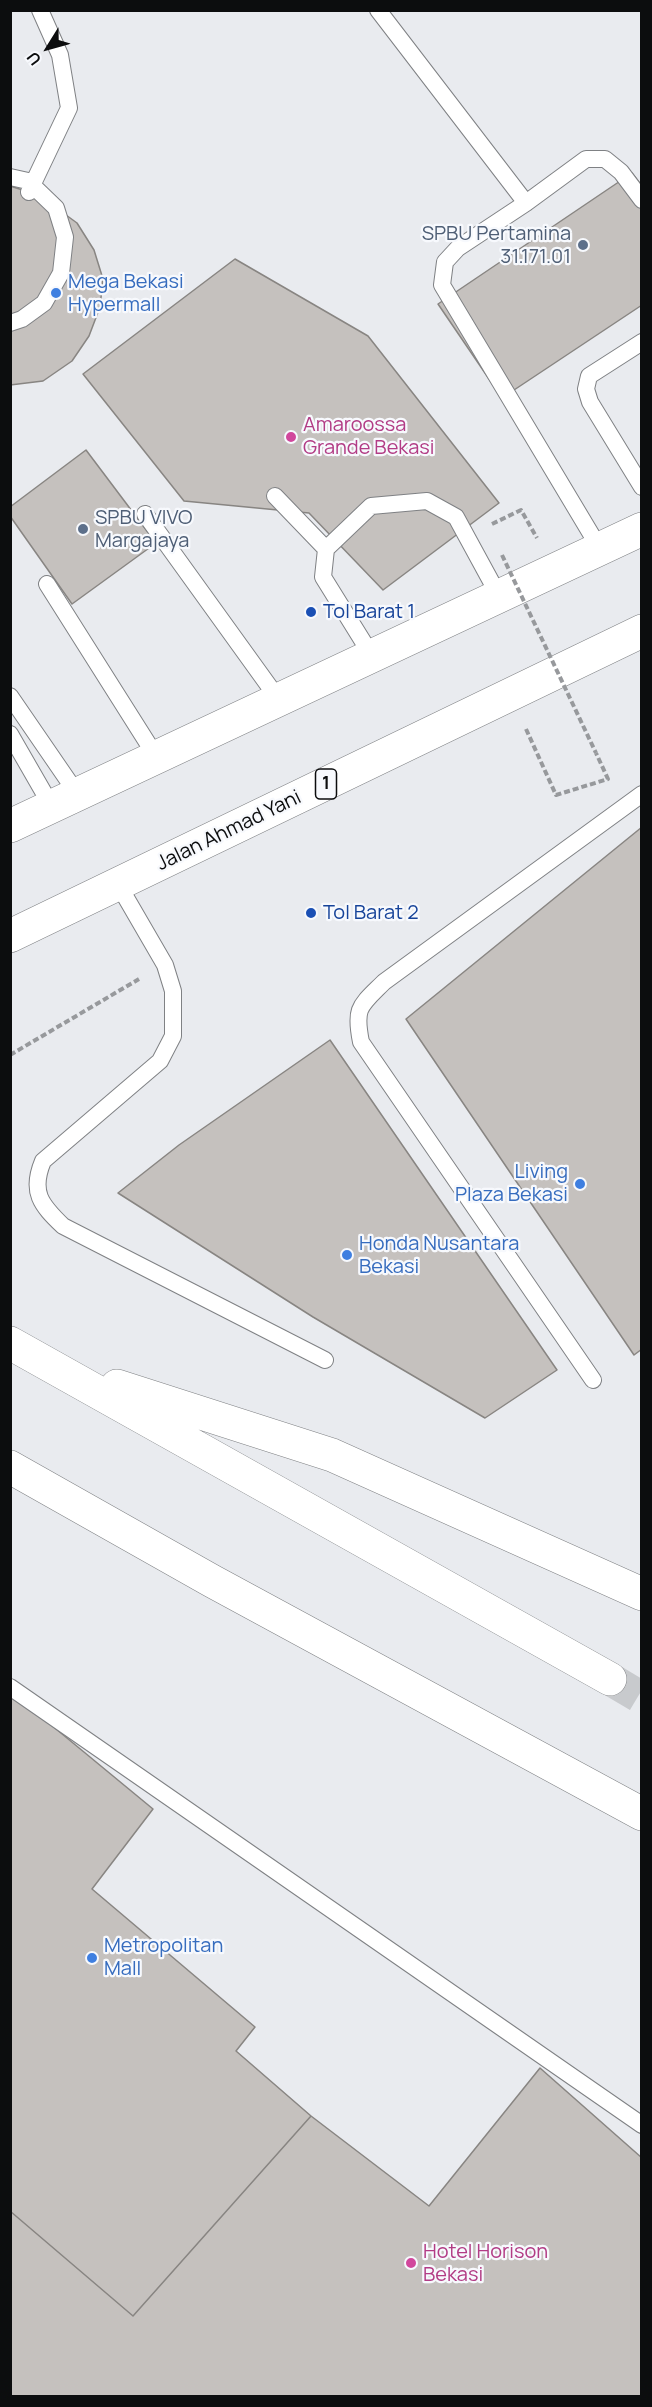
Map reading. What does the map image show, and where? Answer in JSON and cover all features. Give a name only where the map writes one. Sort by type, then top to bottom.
[{"type":"highway","points":[[10,826],[642,529]]},
{"type":"highway","name":"Jalan Ahmad Yani","points":[[10,936],[642,631]]},
{"type":"highway","points":[[10,1343],[610,1679]]},
{"type":"highway","points":[[50,1364],[332,1455],[642,1594]]},
{"type":"highway","points":[[10,1467],[212,1581],[642,1814]]},
{"type":"lane","points":[[29,192],[69,108],[60,55],[40,10]]},
{"type":"lane","points":[[378,10],[526,203]]},
{"type":"lane","points":[[600,549],[442,285],[445,262],[458,248],[526,203],[586,159],[604,159],[621,172],[642,200]]},
{"type":"lane","points":[[10,177],[28,181],[56,208],[65,237],[61,273],[44,303],[22,319],[10,323]]},
{"type":"lane","points":[[642,342],[589,376],[586,389],[590,402],[642,487]]},
{"type":"lane","points":[[275,496],[326,549]]},
{"type":"lane","points":[[372,656],[323,577],[326,549],[370,506],[427,501],[456,517],[499,596]]},
{"type":"lane","points":[[145,514],[279,700]]},
{"type":"lane","points":[[47,584],[157,758]]},
{"type":"lane","points":[[10,696],[65,801]]},
{"type":"lane","points":[[10,734],[65,801]]},
{"type":"lane","points":[[593,1380],[361,1042],[356,1019],[364,1002],[384,982],[642,794]]},
{"type":"lane","points":[[118,884],[165,964],[173,991],[172,1036],[160,1060],[43,1161],[36,1177],[38,1195],[46,1210],[63,1226],[325,1360]]},
{"type":"lane","points":[[10,1687],[642,2125]]},
{"type":"path","points":[[487,527],[521,510]]},
{"type":"path","points":[[502,555],[608,779],[556,795],[510,694]]},
{"type":"path","points":[[10,1055],[165,964]]},
{"type":"building","name":"SPBU Pertamina 31.171.01","points":[[632,173],[642,186],[642,305],[502,398],[438,304]]},
{"type":"building","name":"Mega Bekasi Hypermall","points":[[10,186],[29,192],[51,204],[77,223],[94,250],[103,279],[100,307],[89,336],[72,361],[43,381],[10,385]]},
{"type":"building","name":"Amaroossa Grande Bekasi","points":[[235,259],[368,336],[499,503],[383,590],[309,513],[184,501],[83,374]]},
{"type":"building","name":"SPBU VIVO Margajaya","points":[[86,450],[156,543],[72,604],[10,516],[10,507]]},
{"type":"building","name":"Living Plaza Bekasi","points":[[642,827],[642,1349],[634,1355],[406,1019]]},
{"type":"building","name":"Honda Nusantara Bekasi","points":[[330,1040],[557,1370],[485,1418],[313,1317],[118,1193],[179,1145]]},
{"type":"building","name":"Metropolitan Mall","points":[[10,1691],[153,1809],[92,1889],[255,2027],[236,2051],[311,2116],[133,2316],[10,2211]]},
{"type":"building","name":"Hotel Horison Bekasi","points":[[540,2068],[642,2158],[642,2396],[10,2396],[10,2211],[133,2316],[311,2116],[429,2206]]},
{"type":"tunnel","points":[[610,1679],[642,1698]]},
{"type":"place","name":"SPBU Pertamina 31.171.01","points":[[583,245]]},
{"type":"place","name":"Mega Bekasi Hypermall","points":[[56,293]]},
{"type":"place","name":"Amaroossa Grande Bekasi","points":[[291,437]]},
{"type":"place","name":"SPBU VIVO Margajaya","points":[[83,529]]},
{"type":"place","name":"Tol Barat 1","points":[[311,612]]},
{"type":"place","name":"Tol Barat 2","points":[[311,913]]},
{"type":"place","name":"Living Plaza Bekasi","points":[[580,1184]]},
{"type":"place","name":"Honda Nusantara Bekasi","points":[[347,1255]]},
{"type":"place","name":"Metropolitan Mall","points":[[92,1958]]},
{"type":"place","name":"Hotel Horison Bekasi","points":[[411,2263]]}]
